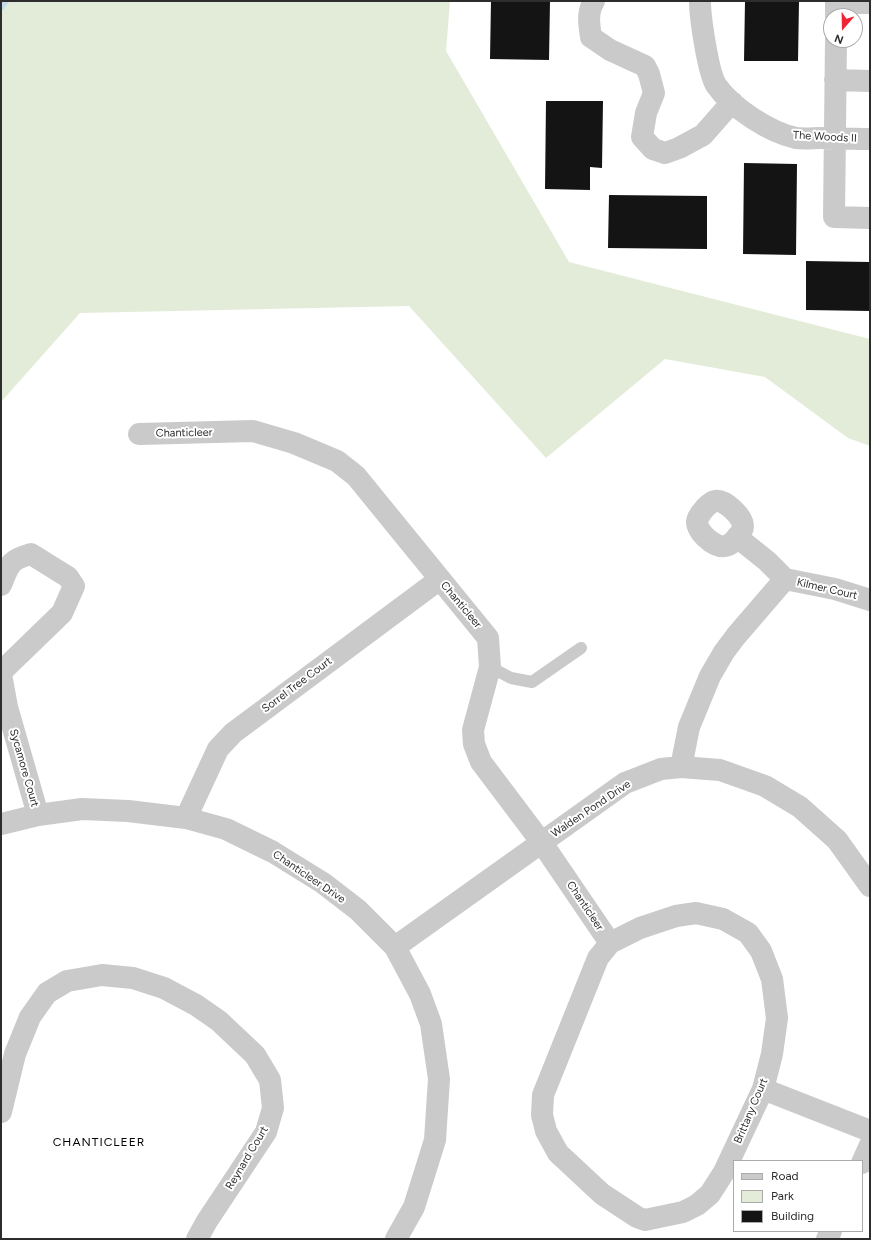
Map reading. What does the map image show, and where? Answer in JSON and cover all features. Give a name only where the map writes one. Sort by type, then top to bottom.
[{"type":"street","points":[[594,1],[588,22],[591,37],[610,50],[645,66],[649,74],[654,93],[646,113],[642,137],[653,149],[665,153],[679,148],[702,135],[732,102]]},
{"type":"street","name":"The Woods II","points":[[700,1],[700,17],[710,67],[716,84],[732,102],[755,120],[775,131],[797,138],[870,139]]},
{"type":"street","points":[[836,8],[836,3],[870,3]]},
{"type":"street","points":[[836,48],[834,217],[870,218]]},
{"type":"street","points":[[835,80],[870,81]]},
{"type":"street","name":"Chanticleer","points":[[139,434],[253,432],[294,443],[337,461],[356,476],[488,638],[490,666],[474,730],[474,744],[481,762],[542,843],[610,943]]},
{"type":"street","points":[[681,767],[690,727],[710,676],[724,652],[736,636],[785,579],[767,561],[737,537]]},
{"type":"street","points":[[1,585],[8,568],[16,558],[31,554],[68,577],[74,586],[62,613],[1,673]]},
{"type":"street","name":"Sorrel Tree Court","points":[[186,818],[218,749],[232,733],[440,579]]},
{"type":"street","name":"Kilmer Court","points":[[785,579],[835,589],[870,600]]},
{"type":"street","name":"Sycamore Court","points":[[1,673],[7,707],[38,814]]},
{"type":"street","name":"Walden Pond Drive","points":[[395,947],[625,783],[661,769],[681,767],[720,770],[765,786],[800,807],[837,840],[870,886]]},
{"type":"street","name":"Chanticleer Drive","points":[[1,824],[38,814],[82,809],[128,811],[186,818],[226,829],[273,852],[323,883],[358,910],[395,947],[420,994],[431,1024],[439,1078],[435,1140],[414,1208],[396,1239]]},
{"type":"street","name":"Brittany Court","points":[[696,913],[723,919],[748,933],[761,951],[772,979],[777,1018],[772,1054],[763,1089],[724,1172],[710,1194],[697,1205],[683,1212],[645,1220],[637,1217],[602,1194],[558,1153],[546,1131],[542,1115],[542,1095],[598,958],[610,943],[640,928],[676,916],[696,913]]},
{"type":"street","name":"Reynard Court","points":[[1,1112],[14,1054],[30,1017],[47,993],[67,981],[102,975],[132,978],[164,988],[196,1005],[219,1022],[255,1055],[270,1080],[273,1108],[266,1132],[207,1221],[197,1239]]},
{"type":"street","points":[[763,1089],[870,1131]]},
{"type":"street","points":[[863,1161],[870,1145]]},
{"type":"lane","points":[[490,666],[511,678],[532,682],[581,648]]},
{"type":"green space","points":[[1,1],[450,1],[446,51],[569,262],[870,339],[870,446],[848,438],[765,377],[665,359],[546,458],[409,306],[80,313],[1,402]]},
{"type":"building","points":[[491,1],[550,1],[549,60],[490,59]]},
{"type":"building","points":[[745,1],[799,1],[798,61],[744,61]]},
{"type":"building","points":[[546,101],[603,101],[602,168],[590,167],[590,190],[545,189]]},
{"type":"building","points":[[744,163],[797,164],[796,255],[743,254]]},
{"type":"building","points":[[609,195],[707,196],[707,249],[608,248]]},
{"type":"building","points":[[806,261],[870,262],[870,311],[806,310]]},
{"type":"waterway","points":[[1,8],[6,1]]},
{"type":"district","name":"CHANTICLEER","points":[[99,1142]]}]
